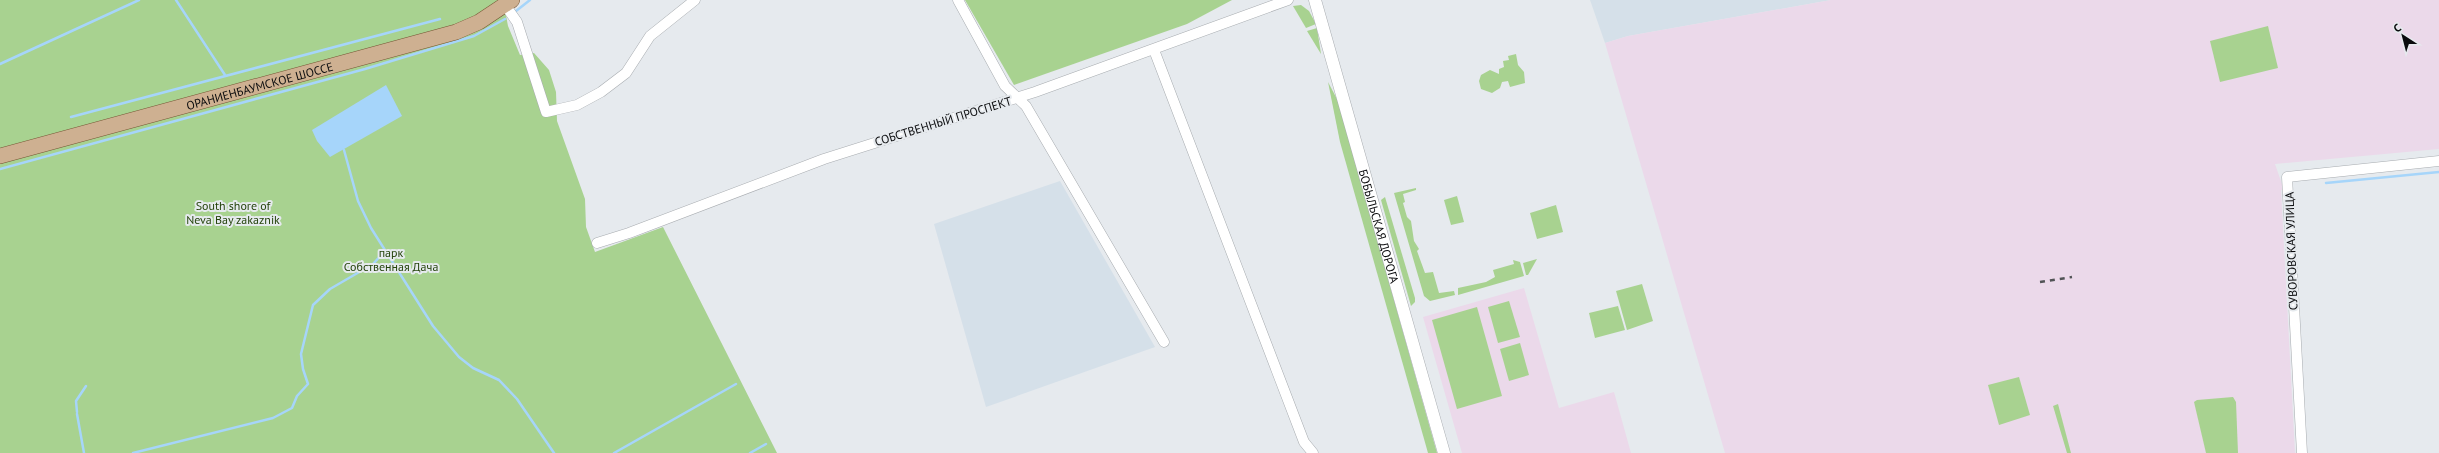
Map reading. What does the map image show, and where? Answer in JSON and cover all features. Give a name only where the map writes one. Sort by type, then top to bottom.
[{"type":"main road","name":"ОРАНИЕНБАУМСКОЕ ШОССЕ","points":[[0,156],[456,32],[509,2]]},
{"type":"street","points":[[509,2],[517,22],[546,112],[577,105],[601,92],[626,73],[650,36],[695,0]]},
{"type":"street","points":[[958,0],[1005,86],[1026,106],[1032,115],[1164,342]]},
{"type":"street","name":"СОБСТВЕННЫЙ ПРОСПЕКТ","points":[[597,243],[629,233],[824,159],[1017,98],[1154,50],[1288,0]]},
{"type":"street","name":"БОБЫЛЬСКАЯ ДОРОГА","points":[[1315,0],[1444,453]]},
{"type":"street","points":[[1154,50],[1304,442],[1313,453]]},
{"type":"street","name":"СУВОРОВСКАЯ УЛИЦА","points":[[2302,453],[2288,177],[2439,162]]},
{"type":"shaded area","points":[[1590,0],[1831,0],[1628,36],[1605,43]]},
{"type":"shaded area","points":[[1831,0],[2439,0],[2439,149],[2275,164],[2284,190],[2281,190],[2295,453],[1725,453],[1605,43],[1628,36]]},
{"type":"shaded area","points":[[1060,181],[1155,347],[986,407],[934,224]]},
{"type":"shaded area","points":[[1524,288],[1559,408],[1614,392],[1631,453],[1462,453],[1423,317]]},
{"type":"green space","name":"South shore of Neva Bay zakaznik","points":[[0,0],[503,0],[508,26],[520,55],[534,53],[549,70],[556,92],[557,121],[585,199],[586,227],[595,252],[663,227],[777,453],[0,453]]},
{"type":"green space","points":[[965,0],[1232,0],[1187,24],[1014,85]]},
{"type":"green space","points":[[1301,5],[1309,11],[1316,24],[1306,28],[1293,6]]},
{"type":"green space","points":[[2268,26],[2278,68],[2220,82],[2210,41]]},
{"type":"green space","points":[[1317,28],[1321,54],[1307,31]]},
{"type":"green space","points":[[1516,54],[1518,65],[1524,72],[1525,83],[1510,87],[1508,81],[1502,82],[1500,88],[1492,93],[1481,89],[1479,81],[1481,75],[1490,70],[1499,74],[1499,69],[1504,67],[1503,61],[1509,60],[1508,56]]},
{"type":"green space","points":[[1328,82],[1338,101],[1437,453],[1428,453],[1340,142]]},
{"type":"green space","points":[[1416,188],[1416,190],[1403,194],[1405,202],[1403,203],[1407,217],[1411,221],[1414,241],[1419,249],[1417,251],[1425,273],[1433,272],[1439,293],[1454,291],[1455,295],[1430,301],[1424,296],[1394,193]]},
{"type":"green space","points":[[1457,196],[1464,222],[1451,225],[1444,200]]},
{"type":"green space","points":[[1385,197],[1415,298],[1415,302],[1411,306],[1381,200]]},
{"type":"green space","points":[[1556,205],[1563,232],[1537,239],[1530,213]]},
{"type":"green space","points":[[1537,259],[1528,275],[1526,275],[1523,263]]},
{"type":"green space","points":[[1513,260],[1520,262],[1524,276],[1458,295],[1458,288],[1486,282],[1495,277],[1493,270],[1514,264]]},
{"type":"green space","points":[[1642,284],[1653,321],[1627,330],[1616,291]]},
{"type":"green space","points":[[1509,301],[1520,337],[1498,343],[1488,307]]},
{"type":"green space","points":[[1618,306],[1625,330],[1595,338],[1589,313]]},
{"type":"green space","points":[[1477,307],[1502,396],[1457,409],[1432,320]]},
{"type":"green space","points":[[1520,343],[1529,375],[1509,381],[1500,349]]},
{"type":"green space","points":[[2019,377],[2030,415],[1999,425],[1988,385]]},
{"type":"green space","points":[[2233,397],[2236,402],[2238,453],[2206,453],[2194,402],[2197,400]]},
{"type":"green space","points":[[2058,404],[2071,453],[2067,453],[2053,406]]},
{"type":"water","points":[[386,85],[402,116],[330,157],[317,141],[312,130]]},
{"type":"waterway","points":[[0,64],[139,0]]},
{"type":"waterway","points":[[176,0],[225,75]]},
{"type":"waterway","points":[[516,11],[530,0]]},
{"type":"waterway","points":[[71,117],[440,19]]},
{"type":"waterway","points":[[0,169],[365,69],[474,36],[505,19]]},
{"type":"waterway","points":[[344,150],[358,201],[371,228],[433,326],[459,357],[473,368],[499,380],[517,399],[554,453]]},
{"type":"waterway","points":[[2326,183],[2439,172]]},
{"type":"waterway","points":[[133,453],[273,418],[292,408],[297,396],[308,384],[303,369],[301,354],[313,305],[330,289],[373,264],[385,251]]},
{"type":"waterway","points":[[614,453],[736,384]]},
{"type":"waterway","points":[[77,412],[76,401],[86,386]]},
{"type":"waterway","points":[[77,414],[84,453]]},
{"type":"waterway","points":[[750,453],[766,444]]},
{"type":"railway","points":[[2040,282],[2072,277]]},
{"type":"park label","name":"парк Собственная Дача","points":[[391,259]]}]
